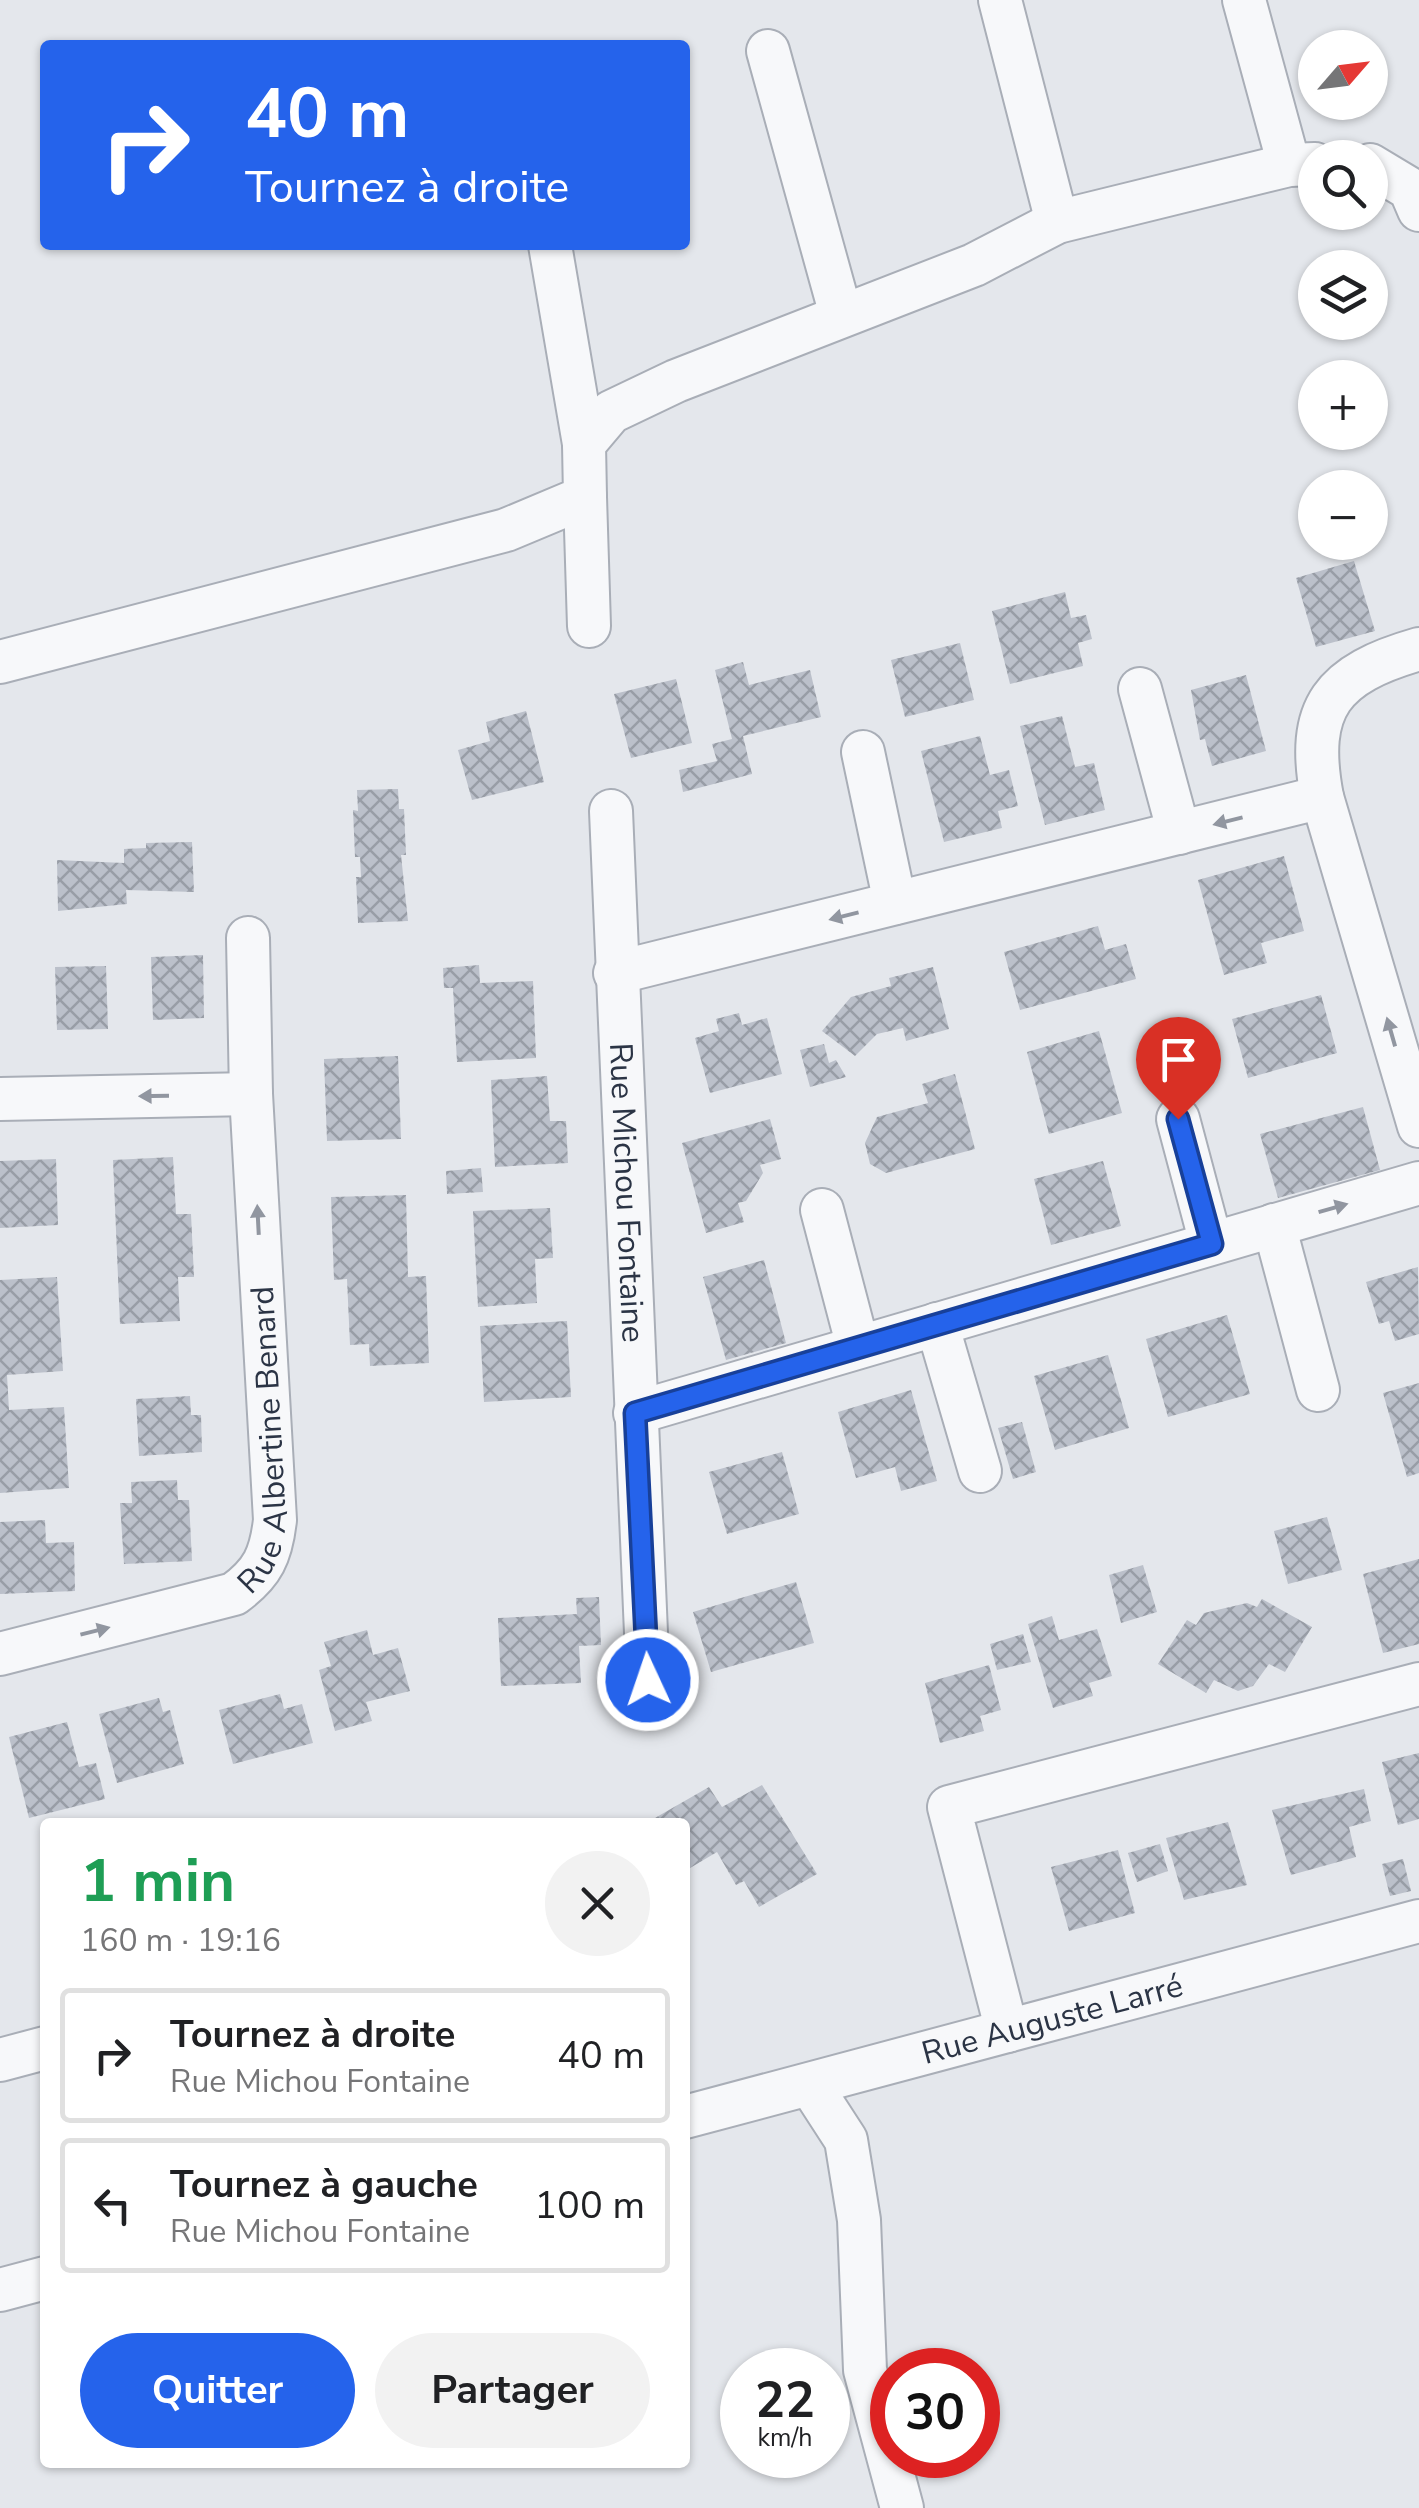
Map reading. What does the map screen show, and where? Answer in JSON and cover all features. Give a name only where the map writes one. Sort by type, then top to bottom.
[{"type":"street","points":[[1000,0],[1057,222]]},
{"type":"street","points":[[1244,0],[1298,153]]},
{"type":"street","points":[[768,51],[841,316]]},
{"type":"street","points":[[584,444],[611,412],[676,381],[974,265],[1057,222],[1298,165]]},
{"type":"street","points":[[1388,176],[1410,189],[1419,210]]},
{"type":"street","points":[[551,250],[584,444],[589,626]]},
{"type":"street","points":[[0,662],[506,530],[585,497]]},
{"type":"street","points":[[1419,649],[1351,677],[1323,707],[1313,752],[1322,797],[1419,1126]]},
{"type":"street","points":[[1140,690],[1179,833]]},
{"type":"street","points":[[864,752],[895,903]]},
{"type":"street","points":[[615,974],[1322,797]]},
{"type":"street","name":"Rue Michou Fontaine","points":[[610,811],[648,1680]]},
{"type":"street","name":"Rue Albertine Benard","points":[[0,1654],[234,1594],[257,1578],[272,1552],[275,1520],[251,1094],[248,938]]},
{"type":"street","points":[[0,1099],[251,1094]]},
{"type":"street","points":[[1178,1119],[1212,1244]]},
{"type":"street","points":[[635,1413],[1419,1183]]},
{"type":"street","points":[[822,1210],[858,1348]]},
{"type":"street","points":[[1274,1225],[1318,1390]]},
{"type":"street","points":[[938,1324],[980,1471]]},
{"type":"street","points":[[1006,2032],[948,1808],[1419,1684]]},
{"type":"street","name":"Rue Auguste Larré","points":[[690,2116],[1419,1921]]},
{"type":"street","points":[[0,2060],[40,2049]]},
{"type":"street","points":[[811,2086],[846,2140],[859,2220],[865,2370],[902,2508]]},
{"type":"street","points":[[0,2290],[40,2279]]},
{"type":"building","points":[[1354,561],[1375,631],[1316,647],[1296,578]]},
{"type":"building","points":[[1065,592],[1071,618],[1086,615],[1092,639],[1078,643],[1083,666],[1010,684],[992,611]]},
{"type":"building","points":[[960,643],[974,700],[905,717],[891,660]]},
{"type":"building","points":[[743,662],[749,685],[810,670],[821,717],[743,736],[752,774],[683,792],[679,770],[717,761],[712,744],[732,739],[715,670]]},
{"type":"building","points":[[1246,675],[1266,751],[1212,766],[1205,739],[1200,740],[1191,690]]},
{"type":"building","points":[[676,679],[692,743],[631,758],[614,694]]},
{"type":"building","points":[[526,711],[544,782],[472,800],[458,750],[490,741],[486,722]]},
{"type":"building","points":[[1062,716],[1075,767],[1094,763],[1105,810],[1045,825],[1020,726]]},
{"type":"building","points":[[980,736],[990,775],[1009,770],[1018,806],[998,811],[1002,828],[944,842],[921,751]]},
{"type":"building","points":[[398,789],[399,809],[404,809],[406,855],[401,855],[408,921],[358,923],[356,877],[361,877],[360,857],[355,857],[353,810],[358,811],[357,790]]},
{"type":"building","points":[[192,842],[194,892],[126,890],[127,904],[58,911],[57,860],[124,863],[124,849],[146,848],[146,843]]},
{"type":"building","points":[[1284,856],[1304,931],[1261,943],[1267,963],[1224,975],[1198,880]]},
{"type":"building","points":[[1098,926],[1105,950],[1126,944],[1136,979],[1020,1010],[1004,952]]},
{"type":"building","points":[[203,955],[204,1018],[153,1020],[151,957]]},
{"type":"building","points":[[479,965],[480,983],[533,981],[536,1058],[457,1062],[453,988],[444,988],[443,968]]},
{"type":"building","points":[[106,966],[108,1029],[57,1030],[55,967]]},
{"type":"building","points":[[933,967],[949,1029],[906,1041],[903,1028],[877,1034],[855,1056],[822,1031],[851,997],[891,986],[889,978]]},
{"type":"building","points":[[1321,995],[1337,1053],[1248,1078],[1232,1019]]},
{"type":"building","points":[[739,1013],[742,1025],[767,1018],[782,1074],[710,1093],[695,1038],[719,1031],[716,1019]]},
{"type":"building","points":[[1099,1031],[1122,1113],[1049,1134],[1027,1052]]},
{"type":"building","points":[[824,1044],[829,1063],[836,1060],[846,1077],[810,1087],[800,1050]]},
{"type":"building","points":[[398,1056],[401,1139],[327,1141],[324,1059]]},
{"type":"building","points":[[955,1074],[975,1149],[886,1173],[870,1164],[865,1143],[877,1117],[928,1103],[922,1084]]},
{"type":"building","points":[[547,1076],[550,1121],[566,1121],[568,1163],[495,1167],[491,1080]]},
{"type":"building","points":[[1363,1107],[1380,1170],[1278,1198],[1260,1134]]},
{"type":"building","points":[[770,1119],[781,1159],[760,1165],[763,1173],[746,1201],[738,1203],[744,1222],[706,1233],[682,1143]]},
{"type":"building","points":[[173,1157],[176,1214],[191,1214],[194,1277],[178,1277],[180,1321],[120,1324],[113,1160]]},
{"type":"building","points":[[56,1159],[58,1225],[0,1228],[0,1161]]},
{"type":"building","points":[[1103,1161],[1121,1226],[1051,1245],[1034,1179]]},
{"type":"building","points":[[481,1168],[483,1192],[447,1194],[446,1171]]},
{"type":"building","points":[[406,1195],[408,1277],[426,1276],[429,1363],[370,1366],[369,1344],[350,1345],[347,1279],[334,1280],[331,1197]]},
{"type":"building","points":[[550,1208],[553,1258],[535,1259],[537,1303],[478,1307],[473,1211]]},
{"type":"building","points":[[764,1260],[786,1343],[726,1360],[703,1277]]},
{"type":"building","points":[[1418,1267],[1419,1334],[1395,1341],[1389,1321],[1379,1324],[1366,1282]]},
{"type":"building","points":[[57,1277],[63,1371],[7,1375],[9,1410],[64,1407],[69,1488],[0,1493],[0,1280]]},
{"type":"building","points":[[1227,1315],[1250,1394],[1168,1417],[1146,1339]]},
{"type":"building","points":[[567,1321],[571,1397],[484,1402],[480,1326]]},
{"type":"building","points":[[1108,1355],[1129,1428],[1055,1450],[1034,1376]]},
{"type":"building","points":[[1419,1383],[1419,1473],[1407,1477],[1383,1393]]},
{"type":"building","points":[[911,1390],[937,1481],[901,1491],[895,1467],[856,1478],[838,1412]]},
{"type":"building","points":[[190,1396],[191,1415],[201,1415],[202,1452],[139,1456],[136,1399]]},
{"type":"building","points":[[1022,1422],[1036,1472],[1013,1479],[998,1428]]},
{"type":"building","points":[[782,1452],[799,1514],[727,1534],[709,1472]]},
{"type":"building","points":[[177,1480],[178,1500],[189,1500],[192,1561],[124,1564],[120,1503],[132,1503],[131,1482]]},
{"type":"building","points":[[1327,1517],[1342,1570],[1288,1584],[1274,1531]]},
{"type":"building","points":[[45,1520],[46,1543],[74,1542],[75,1591],[0,1594],[0,1522]]},
{"type":"building","points":[[1419,1559],[1419,1644],[1383,1653],[1363,1574]]},
{"type":"building","points":[[1143,1565],[1157,1612],[1121,1623],[1109,1575]]},
{"type":"building","points":[[796,1582],[814,1643],[711,1672],[693,1612]]},
{"type":"building","points":[[599,1597],[601,1645],[579,1646],[581,1683],[501,1686],[498,1618],[577,1614],[576,1598]]},
{"type":"building","points":[[1262,1599],[1312,1627],[1285,1672],[1269,1664],[1253,1686],[1238,1691],[1214,1680],[1206,1693],[1158,1664],[1187,1620],[1196,1625],[1204,1613],[1247,1603],[1257,1607]]},
{"type":"building","points":[[1052,1616],[1059,1640],[1097,1629],[1112,1676],[1089,1683],[1093,1696],[1053,1708],[1028,1624]]},
{"type":"building","points":[[367,1630],[373,1655],[398,1648],[410,1691],[366,1702],[372,1721],[335,1731],[319,1670],[331,1666],[324,1642]]},
{"type":"building","points":[[1023,1634],[1031,1662],[997,1670],[990,1644]]},
{"type":"building","points":[[989,1665],[1001,1710],[980,1716],[984,1731],[940,1743],[925,1683]]},
{"type":"building","points":[[280,1694],[284,1709],[302,1704],[313,1743],[233,1764],[219,1710]]},
{"type":"building","points":[[159,1698],[163,1712],[170,1710],[184,1764],[117,1783],[99,1714]]},
{"type":"building","points":[[67,1722],[79,1767],[96,1763],[105,1799],[29,1818],[9,1737]]},
{"type":"building","points":[[1419,1753],[1419,1819],[1398,1825],[1382,1762]]},
{"type":"building","points":[[762,1785],[817,1874],[759,1907],[744,1881],[736,1885],[717,1852],[690,1868],[690,1818],[655,1818],[709,1787],[722,1807]]},
{"type":"building","points":[[1364,1789],[1371,1821],[1349,1827],[1356,1857],[1291,1875],[1272,1810]]},
{"type":"building","points":[[1228,1822],[1247,1885],[1184,1900],[1166,1838]]},
{"type":"building","points":[[1160,1844],[1168,1871],[1137,1882],[1128,1853]]},
{"type":"building","points":[[1118,1850],[1135,1913],[1069,1931],[1051,1867]]},
{"type":"building","points":[[1403,1859],[1411,1891],[1390,1896],[1382,1864]]},
{"type":"route","points":[[648,1680],[635,1413],[1212,1244],[1178,1119]]}]
